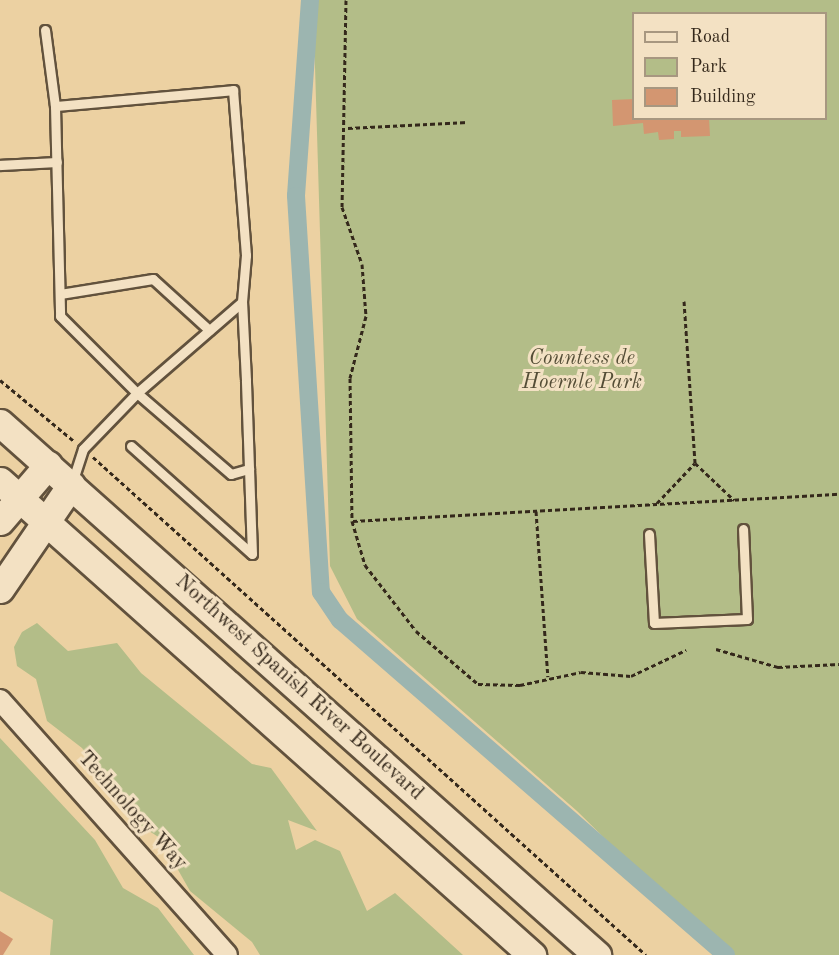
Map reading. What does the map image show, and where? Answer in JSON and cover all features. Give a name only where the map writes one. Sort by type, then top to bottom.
[{"type":"main road","name":"Northwest Spanish River Boulevard","points":[[0,423],[597,955]]},
{"type":"main road","points":[[0,521],[9,489],[48,465]]},
{"type":"main road","points":[[0,589],[44,520],[71,485]]},
{"type":"main road","name":"Northwest Spanish River Boulevard","points":[[9,489],[532,955]]},
{"type":"street","name":"Technology Way","points":[[0,700],[227,955]]},
{"type":"lane","points":[[45,30],[56,106],[60,316],[79,340],[231,474],[249,469]]},
{"type":"lane","points":[[56,106],[233,90],[246,255],[242,302],[252,554],[131,446]]},
{"type":"lane","points":[[0,165],[57,162]]},
{"type":"lane","points":[[60,294],[153,279],[209,330]]},
{"type":"lane","points":[[71,485],[83,449],[137,393],[242,302]]},
{"type":"lane","points":[[649,534],[654,623],[747,619],[743,529]]},
{"type":"path","points":[[346,0],[342,38],[348,128],[342,207],[362,264],[366,316],[350,378],[352,522],[365,565],[416,631],[465,678],[500,688],[581,672],[632,676],[686,650]]},
{"type":"path","points":[[348,128],[468,122]]},
{"type":"path","points":[[684,301],[696,463],[734,500]]},
{"type":"path","points":[[0,380],[83,449],[646,955]]},
{"type":"path","points":[[656,504],[696,463]]},
{"type":"path","points":[[352,522],[839,494]]},
{"type":"path","points":[[536,511],[548,677]]},
{"type":"path","points":[[716,649],[778,667],[839,664]]},
{"type":"green space","name":"Countess de Hoernle Park","points":[[313,0],[839,0],[839,955],[723,955],[577,811],[357,619],[330,566]]},
{"type":"green space","points":[[37,623],[68,651],[117,643],[141,673],[252,764],[271,768],[317,831],[288,820],[296,850],[315,840],[340,851],[367,911],[395,893],[463,955],[260,955],[252,942],[190,891],[160,838],[138,824],[134,808],[120,799],[82,748],[47,721],[36,679],[17,666],[14,647],[22,632]]},
{"type":"green space","points":[[0,738],[95,840],[123,888],[158,908],[194,955],[50,955],[53,920],[0,891]]},
{"type":"building","points":[[632,99],[632,120],[709,120],[710,136],[681,137],[681,131],[674,131],[674,139],[659,140],[658,132],[644,134],[643,123],[613,126],[612,100]]},
{"type":"building","points":[[0,931],[13,939],[3,955],[0,955]]},
{"type":"waterway","points":[[310,0],[296,196],[321,592],[340,620],[726,955]]}]
